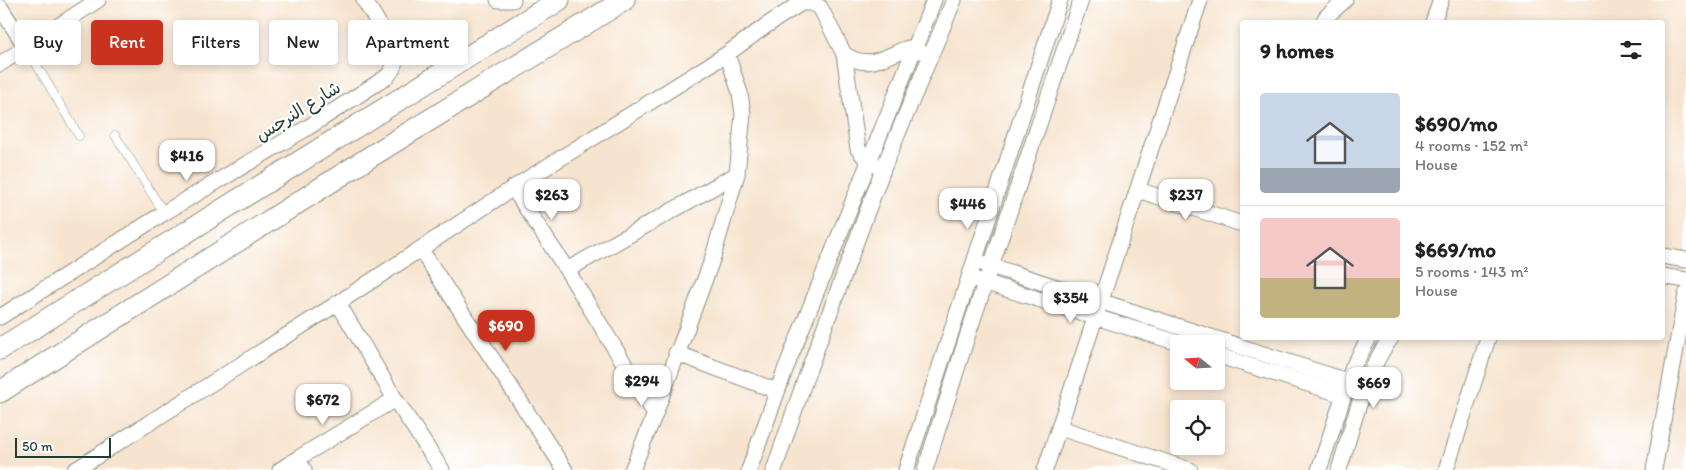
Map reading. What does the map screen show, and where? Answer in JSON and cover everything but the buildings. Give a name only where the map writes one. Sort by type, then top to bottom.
[{"type":"street","points":[[68,20],[98,0]]},
{"type":"street","name":"شارع النرجس","points":[[0,317],[164,213],[380,82],[393,70],[395,53],[364,0]]},
{"type":"street","points":[[498,0],[513,0]]},
{"type":"street","points":[[0,349],[560,0]]},
{"type":"street","points":[[0,392],[356,166],[624,0]]},
{"type":"street","points":[[749,470],[785,370],[934,0]]},
{"type":"street","points":[[774,470],[806,377],[883,169],[954,0]]},
{"type":"street","points":[[906,470],[1060,0]]},
{"type":"street","points":[[925,470],[991,266],[1081,0]]},
{"type":"street","points":[[1045,470],[1200,0]]},
{"type":"street","points":[[1324,20],[1345,0]]},
{"type":"street","points":[[1434,20],[1441,0]]},
{"type":"street","points":[[75,470],[421,250],[513,188],[727,54],[801,3],[806,2],[820,7],[844,54],[856,142],[862,156],[883,169]]},
{"type":"street","points":[[0,8],[15,31]]},
{"type":"street","points":[[844,54],[852,60],[870,63],[905,49],[913,49],[931,55]]},
{"type":"street","points":[[1043,50],[1062,57]]},
{"type":"street","points":[[632,470],[655,414],[712,260],[737,174],[743,114],[740,94],[727,54]]},
{"type":"street","points":[[0,64],[15,55]]},
{"type":"street","points":[[307,128],[319,150]]},
{"type":"street","points":[[567,270],[737,174]]},
{"type":"street","points":[[513,188],[567,270],[655,414]]},
{"type":"street","points":[[1138,190],[1240,223]]},
{"type":"street","points":[[421,250],[565,470]]},
{"type":"street","points":[[1665,256],[1686,260]]},
{"type":"street","points":[[974,260],[1100,301],[1345,388]]},
{"type":"street","points":[[1665,276],[1686,280]]},
{"type":"street","points":[[968,277],[1170,340]]},
{"type":"street","points":[[1654,470],[1686,294]]},
{"type":"street","points":[[338,303],[395,399],[442,470]]},
{"type":"street","points":[[1319,470],[1345,388],[1353,367],[1368,340]]},
{"type":"street","points":[[1339,470],[1369,378],[1390,340]]},
{"type":"street","points":[[1446,470],[1487,340]]},
{"type":"street","points":[[676,353],[777,391]]},
{"type":"street","points":[[1225,357],[1345,388]]},
{"type":"street","points":[[785,370],[806,377]]},
{"type":"street","points":[[280,470],[301,465],[395,399]]},
{"type":"street","points":[[1060,428],[1190,470]]},
{"type":"lane","points":[[36,65],[79,136]]},
{"type":"lane","points":[[115,135],[164,213]]}]
